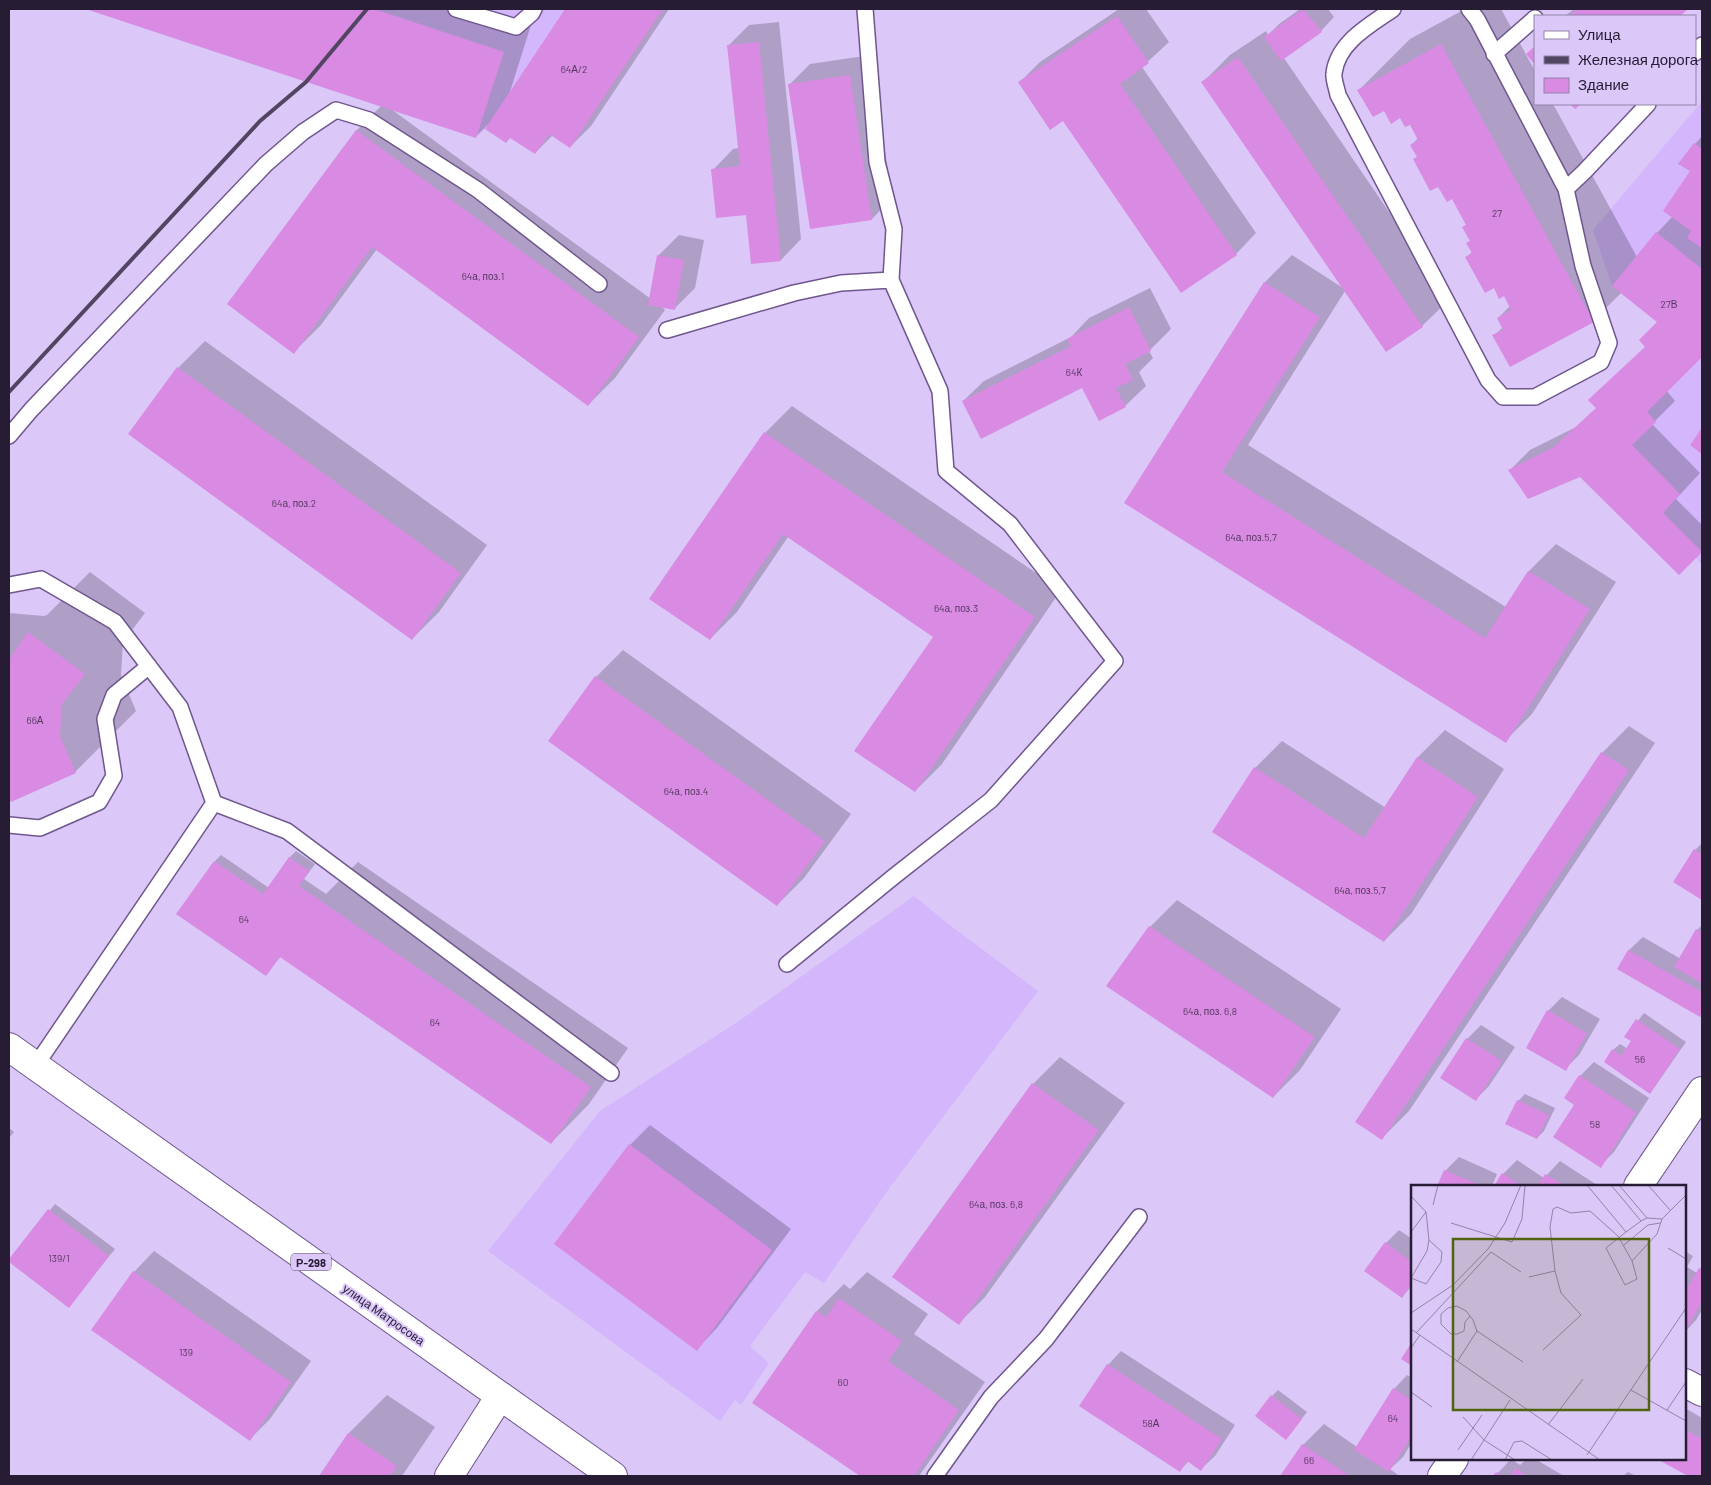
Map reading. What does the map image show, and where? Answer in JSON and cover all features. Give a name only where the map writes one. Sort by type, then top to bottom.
[{"type":"main road","name":"улица Матросова","points":[[9,1047],[613,1476]]},
{"type":"main road","points":[[1639,1185],[1702,1091]]},
{"type":"main road","points":[[1686,1383],[1702,1392]]},
{"type":"main road","points":[[449,1476],[500,1396]]},
{"type":"main road","points":[[1442,1476],[1453,1460]]},
{"type":"lane","points":[[456,9],[516,27],[534,9]]},
{"type":"lane","points":[[787,964],[892,878],[992,800],[1115,661],[1010,524],[946,471],[940,391],[891,280],[894,229],[877,162],[865,9]]},
{"type":"lane","points":[[1393,9],[1362,30],[1340,52],[1333,74],[1338,96],[1488,380],[1503,397],[1536,397],[1600,362],[1609,343],[1583,266],[1566,189],[1477,19],[1469,9]]},
{"type":"lane","points":[[1494,54],[1534,19]]},
{"type":"lane","points":[[1566,189],[1647,105]]},
{"type":"lane","points":[[9,436],[31,410],[266,164],[303,132],[336,110],[370,120],[478,190],[599,284]]},
{"type":"lane","points":[[667,330],[794,293],[841,283],[891,280]]},
{"type":"lane","points":[[9,585],[41,579],[115,622],[180,707],[214,803],[287,831],[611,1073]]},
{"type":"lane","points":[[9,825],[40,828],[99,802],[114,776],[105,719],[114,695],[149,666]]},
{"type":"lane","points":[[36,1065],[214,803]]},
{"type":"lane","points":[[935,1476],[992,1397],[1046,1339],[1139,1217]]},
{"type":"shaded area","points":[[85,9],[565,9],[485,129],[476,138]]},
{"type":"shaded area","points":[[1702,101],[1702,565],[1696,558],[1679,575],[1580,477],[1596,409],[1588,400],[1645,347],[1639,340],[1657,322],[1612,286],[1593,230]]},
{"type":"shaded area","points":[[914,896],[1038,991],[890,1187],[824,1283],[805,1272],[750,1346],[769,1363],[741,1405],[735,1400],[720,1421],[488,1251],[600,1111],[742,1019]]},
{"type":"building","points":[[86,9],[374,9],[504,52],[476,138]]},
{"type":"building","points":[[565,9],[663,9],[570,148],[549,134],[535,154],[510,138],[506,143],[485,129]]},
{"type":"building","points":[[1303,9],[1322,32],[1281,61],[1264,37]]},
{"type":"building","points":[[1577,9],[1688,9],[1681,15],[1570,15]]},
{"type":"building","points":[[1117,16],[1149,63],[1120,84],[1237,255],[1181,293],[1063,121],[1050,130],[1018,82]]},
{"type":"building","points":[[759,42],[781,261],[751,264],[746,215],[716,218],[711,169],[740,166],[727,45]]},
{"type":"building","points":[[1441,44],[1594,322],[1510,367],[1492,335],[1503,330],[1497,318],[1511,310],[1504,296],[1499,299],[1494,288],[1485,293],[1465,257],[1472,253],[1466,243],[1470,241],[1462,227],[1466,225],[1452,199],[1447,202],[1438,187],[1430,191],[1413,159],[1417,157],[1410,145],[1418,140],[1410,125],[1405,127],[1400,118],[1391,124],[1384,111],[1373,117],[1357,90]]},
{"type":"building","points":[[1534,47],[1534,64],[1526,54]]},
{"type":"building","points":[[1238,57],[1423,327],[1386,352],[1201,82]]},
{"type":"building","points":[[850,75],[872,220],[810,229],[788,84]]},
{"type":"building","points":[[1571,105],[1580,105],[1575,109]]},
{"type":"building","points":[[356,130],[639,337],[588,406],[372,247],[294,354],[227,304]]},
{"type":"building","points":[[1694,143],[1702,149],[1702,248],[1687,238],[1691,231],[1663,211],[1690,171],[1678,164]]},
{"type":"building","points":[[1656,232],[1702,269],[1702,357],[1647,412],[1656,422],[1632,445],[1680,494],[1663,513],[1702,552],[1679,575],[1580,477],[1528,499],[1508,470],[1554,447],[1596,408],[1588,400],[1645,347],[1639,340],[1657,322],[1612,286]]},
{"type":"building","points":[[657,255],[684,260],[675,310],[648,305]]},
{"type":"building","points":[[1264,282],[1320,317],[1222,472],[1485,638],[1528,571],[1590,609],[1506,743],[1124,503]]},
{"type":"building","points":[[1129,307],[1151,351],[1125,364],[1133,380],[1116,388],[1126,407],[1099,421],[1082,388],[981,439],[962,401],[1071,346],[1067,339]]},
{"type":"building","points":[[177,367],[461,573],[412,640],[128,434]]},
{"type":"building","points":[[1702,428],[1702,454],[1690,445]]},
{"type":"building","points":[[764,432],[1035,617],[915,792],[854,751],[933,637],[783,534],[710,640],[649,599]]},
{"type":"building","points":[[28,632],[85,674],[62,704],[60,736],[76,773],[11,802],[9,798],[9,660]]},
{"type":"building","points":[[595,676],[825,841],[777,906],[548,741]]},
{"type":"building","points":[[1601,752],[1629,770],[1382,1140],[1355,1122]]},
{"type":"building","points":[[1417,757],[1478,797],[1384,942],[1212,832],[1254,767],[1364,838]]},
{"type":"building","points":[[1694,849],[1702,855],[1702,900],[1673,882]]},
{"type":"building","points":[[289,857],[309,871],[299,886],[591,1087],[551,1144],[280,957],[266,976],[176,914],[214,861],[263,894]]},
{"type":"building","points":[[1149,926],[1315,1037],[1273,1098],[1106,986]]},
{"type":"building","points":[[1696,929],[1702,933],[1702,983],[1674,967]]},
{"type":"building","points":[[1628,950],[1702,992],[1702,1013],[1700,1017],[1617,969]]},
{"type":"building","points":[[1547,1010],[1587,1033],[1566,1071],[1526,1048]]},
{"type":"building","points":[[1636,1019],[1680,1049],[1650,1094],[1604,1062],[1612,1049],[1621,1056],[1631,1041],[1624,1037]]},
{"type":"building","points":[[1466,1038],[1502,1061],[1476,1101],[1440,1078]]},
{"type":"building","points":[[1579,1075],[1636,1112],[1601,1168],[1553,1137],[1574,1105],[1564,1098]]},
{"type":"building","points":[[1032,1083],[1099,1130],[959,1325],[892,1277]]},
{"type":"building","points":[[1517,1100],[1549,1115],[1537,1139],[1505,1124]]},
{"type":"building","points":[[629,1144],[772,1250],[697,1351],[554,1244]]},
{"type":"building","points":[[1444,1170],[1480,1185],[1437,1185]]},
{"type":"building","points":[[1502,1173],[1520,1185],[1495,1185]]},
{"type":"building","points":[[1545,1174],[1563,1185],[1539,1185]]},
{"type":"building","points":[[48,1209],[109,1256],[69,1308],[9,1262],[9,1259]]},
{"type":"building","points":[[1385,1242],[1411,1261],[1411,1285],[1402,1298],[1364,1271]]},
{"type":"building","points":[[1699,1268],[1702,1270],[1702,1301],[1686,1330],[1686,1288]]},
{"type":"building","points":[[133,1271],[291,1382],[250,1441],[91,1330]]},
{"type":"building","points":[[839,1298],[902,1341],[888,1361],[959,1410],[914,1476],[860,1476],[752,1403],[816,1311],[826,1317]]},
{"type":"building","points":[[1411,1344],[1411,1365],[1401,1359]]},
{"type":"building","points":[[1107,1364],[1222,1439],[1201,1471],[1187,1461],[1180,1472],[1079,1406]]},
{"type":"building","points":[[1393,1388],[1411,1399],[1411,1438],[1389,1472],[1354,1450]]},
{"type":"building","points":[[1271,1395],[1302,1419],[1286,1440],[1255,1416]]},
{"type":"building","points":[[1686,1430],[1702,1439],[1702,1476],[1688,1476],[1659,1460],[1686,1460]]},
{"type":"building","points":[[348,1433],[397,1466],[390,1476],[319,1476]]},
{"type":"building","points":[[1302,1444],[1350,1476],[1280,1476]]},
{"type":"building","points":[[1515,1468],[1528,1476],[1511,1476]]},
{"type":"building","points":[[1496,1472],[1503,1476],[1493,1476]]},
{"type":"railway","points":[[9,392],[260,121],[306,82],[367,9]]}]
